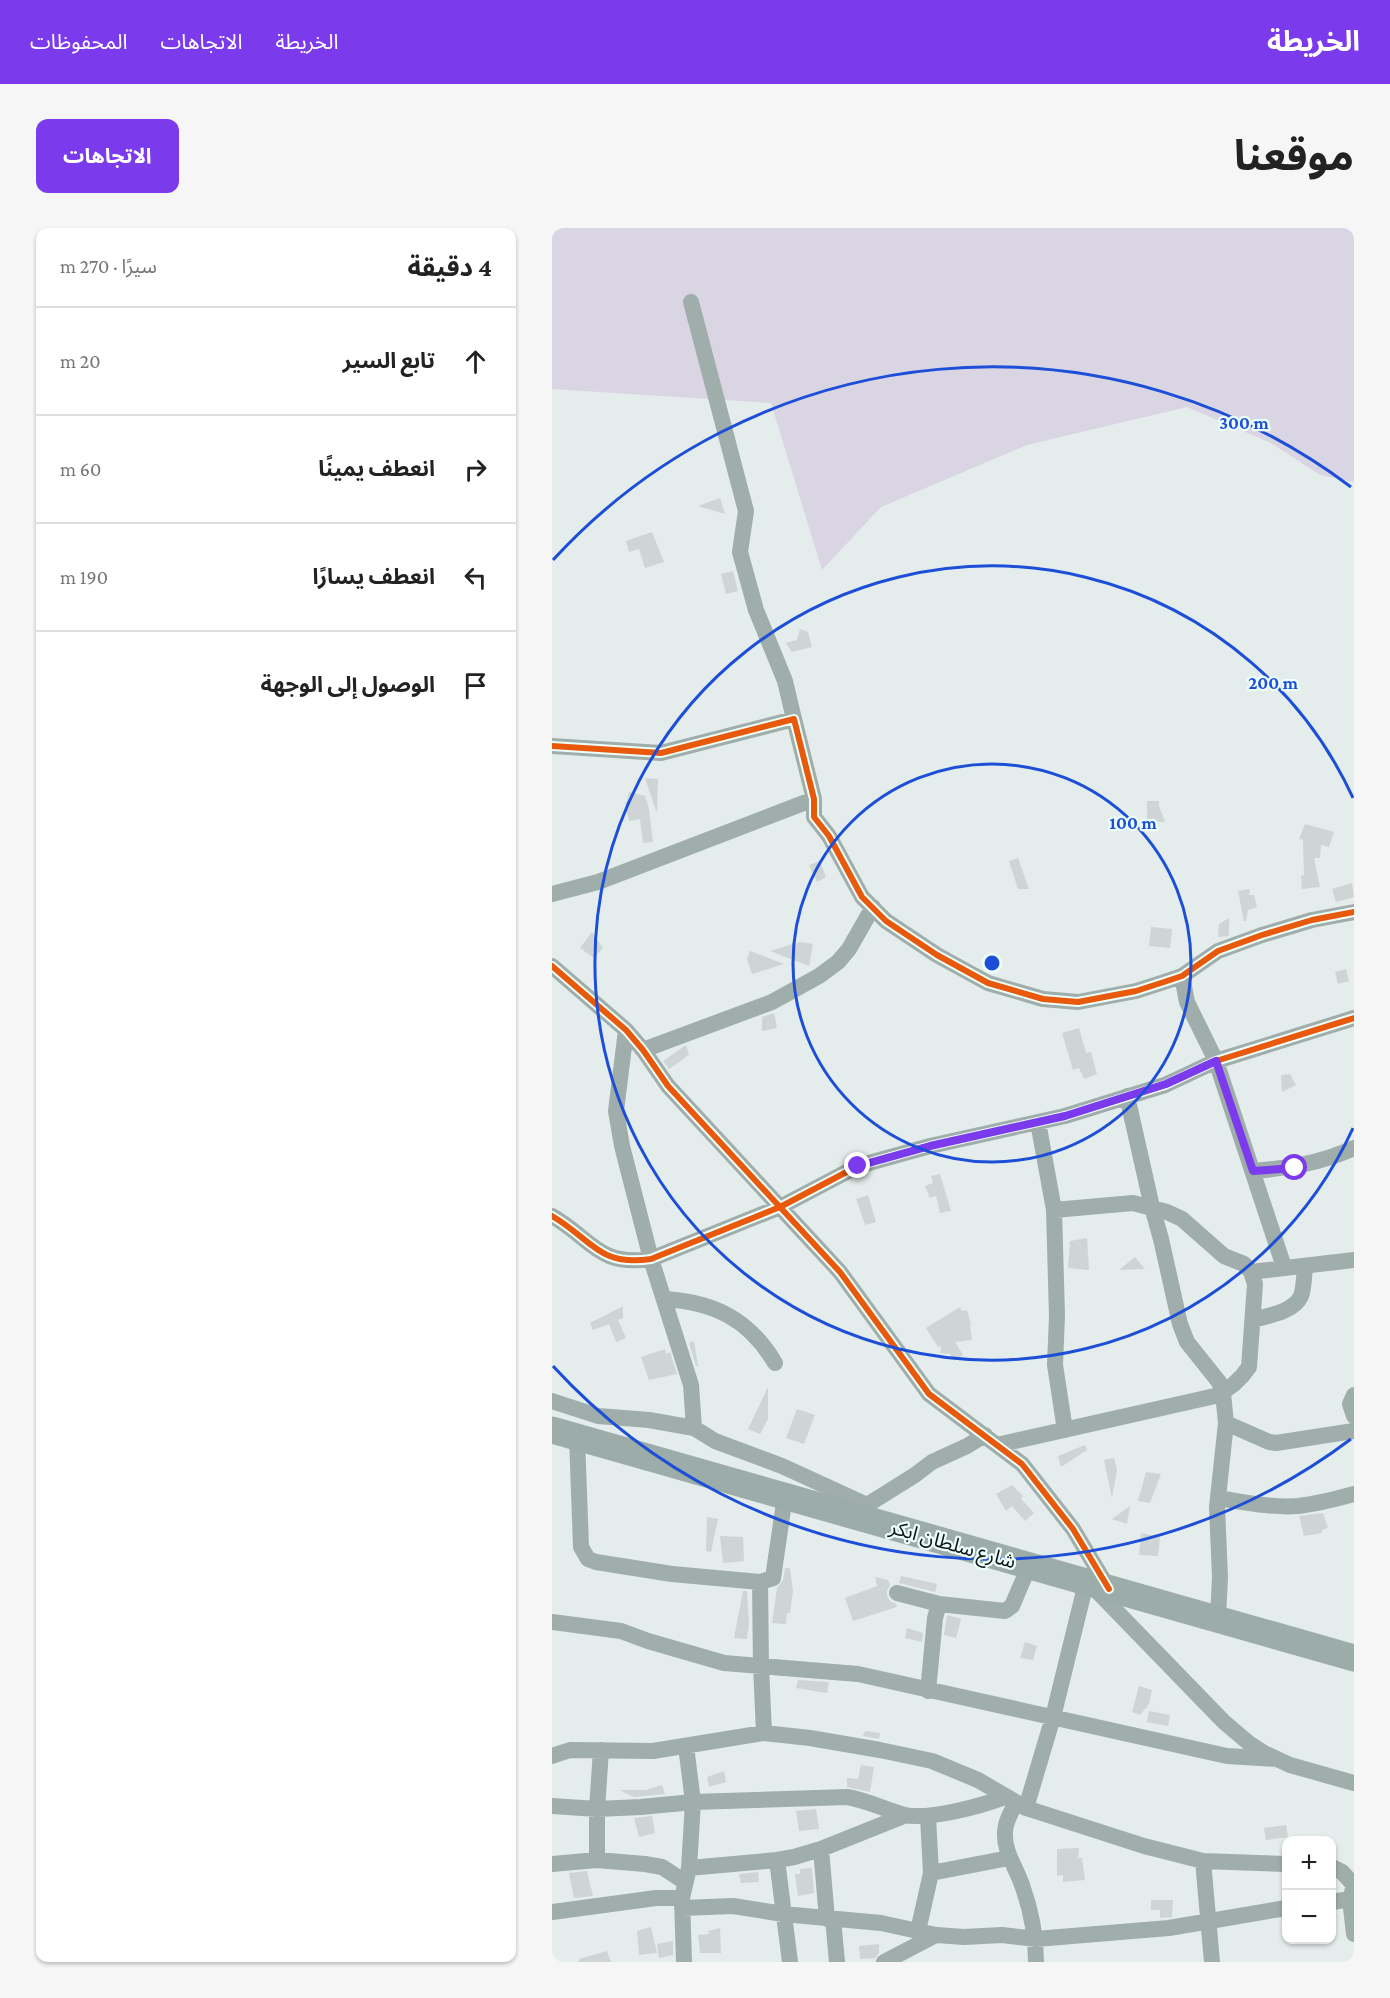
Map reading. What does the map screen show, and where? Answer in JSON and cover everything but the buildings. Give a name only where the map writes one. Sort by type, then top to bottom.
[{"type":"highway","name":"شارع سلطان ابكر","points":[[565,1433],[785,1496],[859,1510],[1029,1566],[1354,1658]]},
{"type":"street","points":[[691,302],[746,511],[740,552],[756,610],[785,681],[814,799],[814,817],[829,836],[862,897],[886,921],[937,955],[988,984],[1043,999],[1078,1002],[1136,990],[1182,976],[1218,951],[1312,920],[1354,912]]},
{"type":"street","points":[[552,746],[661,753],[794,719]]},
{"type":"street","points":[[552,894],[598,882],[814,799]]},
{"type":"street","points":[[643,1050],[772,1002],[819,976],[838,962],[849,949],[873,907]]},
{"type":"street","points":[[552,966],[626,1030],[668,1086],[840,1272],[929,1394],[1022,1464],[1072,1529],[1095,1585],[1237,1733],[1276,1759],[1354,1783]]},
{"type":"street","points":[[1182,976],[1187,1002],[1216,1061],[1284,1267]]},
{"type":"street","points":[[552,1216],[603,1255],[633,1262],[651,1259],[780,1207],[858,1166],[930,1146],[1065,1116],[1166,1084],[1216,1061],[1354,1018]]},
{"type":"street","points":[[626,1030],[616,1111],[622,1146],[651,1259],[691,1385],[694,1428]]},
{"type":"street","points":[[1126,1096],[1180,1324],[1187,1342],[1219,1382],[1222,1393],[1226,1423],[1218,1498],[1220,1577],[1218,1618]]},
{"type":"street","points":[[1038,1122],[1054,1210],[1057,1316],[1055,1365],[1065,1430]]},
{"type":"street","points":[[1253,1171],[1295,1168],[1335,1157],[1354,1148]]},
{"type":"street","points":[[552,1401],[598,1416],[649,1420],[694,1428],[716,1441],[782,1466],[859,1510],[932,1462],[967,1446],[991,1440],[1065,1430],[1207,1399],[1222,1393],[1244,1375],[1249,1366],[1255,1284],[1251,1272],[1244,1264],[1224,1256],[1182,1219],[1152,1208],[1133,1203],[1054,1210]]},
{"type":"street","points":[[1251,1272],[1354,1260]]},
{"type":"street","points":[[1252,1320],[1296,1304],[1301,1296],[1305,1267]]},
{"type":"street","points":[[664,1299],[687,1301],[712,1307],[733,1317],[767,1350],[775,1363]]},
{"type":"street","points":[[1354,1395],[1350,1404],[1354,1416]]},
{"type":"street","points":[[1226,1423],[1276,1443],[1354,1431]]},
{"type":"street","points":[[565,1433],[583,1553],[588,1559],[672,1574],[760,1582],[772,1578],[785,1496]]},
{"type":"street","points":[[1218,1498],[1297,1506],[1354,1494]]},
{"type":"street","points":[[897,1593],[939,1604],[1009,1610],[1029,1566]]},
{"type":"street","points":[[760,1582],[764,1733]]},
{"type":"street","points":[[1035,1962],[1036,1939],[1022,1884],[1010,1858],[1005,1832],[1007,1822],[1053,1717],[1095,1585]]},
{"type":"street","points":[[928,1691],[934,1629],[939,1604]]},
{"type":"street","points":[[552,1622],[621,1631],[724,1663],[858,1674],[1227,1756],[1276,1759]]},
{"type":"street","points":[[552,1756],[570,1750],[653,1751],[764,1733],[844,1744],[933,1761],[978,1780],[1016,1802],[1144,1846],[1203,1861],[1282,1864]]},
{"type":"street","points":[[684,1962],[684,1889],[693,1802],[686,1746]]},
{"type":"street","points":[[597,1860],[597,1809],[601,1750]]},
{"type":"street","points":[[552,1806],[597,1809],[693,1802],[847,1797],[861,1799],[906,1815],[928,1817],[992,1802],[1016,1802]]},
{"type":"street","points":[[552,1912],[656,1898],[820,1849],[906,1815]]},
{"type":"street","points":[[918,1931],[931,1873],[928,1817]]},
{"type":"street","points":[[820,1849],[837,1962]]},
{"type":"street","points":[[931,1873],[1010,1858]]},
{"type":"street","points":[[552,1864],[597,1860],[662,1868],[684,1889],[733,1906],[783,1914],[881,1923],[936,1935],[1002,1935],[1036,1939],[1169,1928],[1282,1909]]},
{"type":"street","points":[[777,1860],[790,1962]]},
{"type":"street","points":[[1203,1861],[1212,1962]]},
{"type":"street","points":[[1336,1869],[1342,1872],[1353,1890],[1354,1934]]},
{"type":"street","points":[[1336,1900],[1353,1890]]},
{"type":"street","points":[[884,1962],[936,1935]]},
{"type":"shaded area","points":[[552,228],[1354,228],[1354,482],[1320,475],[1271,443],[1187,407],[1027,445],[881,507],[822,570],[771,403],[552,389]]},
{"type":"cycle path","points":[[552,746],[661,753],[794,719],[814,799],[814,817],[829,836],[862,897],[886,921],[937,955],[988,983],[1043,999],[1078,1002],[1136,991],[1182,976],[1218,951],[1262,935],[1312,920],[1354,912]]},
{"type":"cycle path","points":[[552,966],[626,1030],[668,1086],[840,1272],[929,1394],[1022,1464],[1073,1529],[1109,1589]]},
{"type":"cycle path","points":[[552,1216],[607,1255],[619,1259],[651,1259],[780,1207],[858,1166],[930,1146],[1065,1116],[1165,1085],[1216,1061],[1354,1018]]},
{"type":"route","points":[[858,1166],[930,1146],[1065,1116],[1166,1084],[1216,1061],[1253,1171],[1295,1168]]}]
